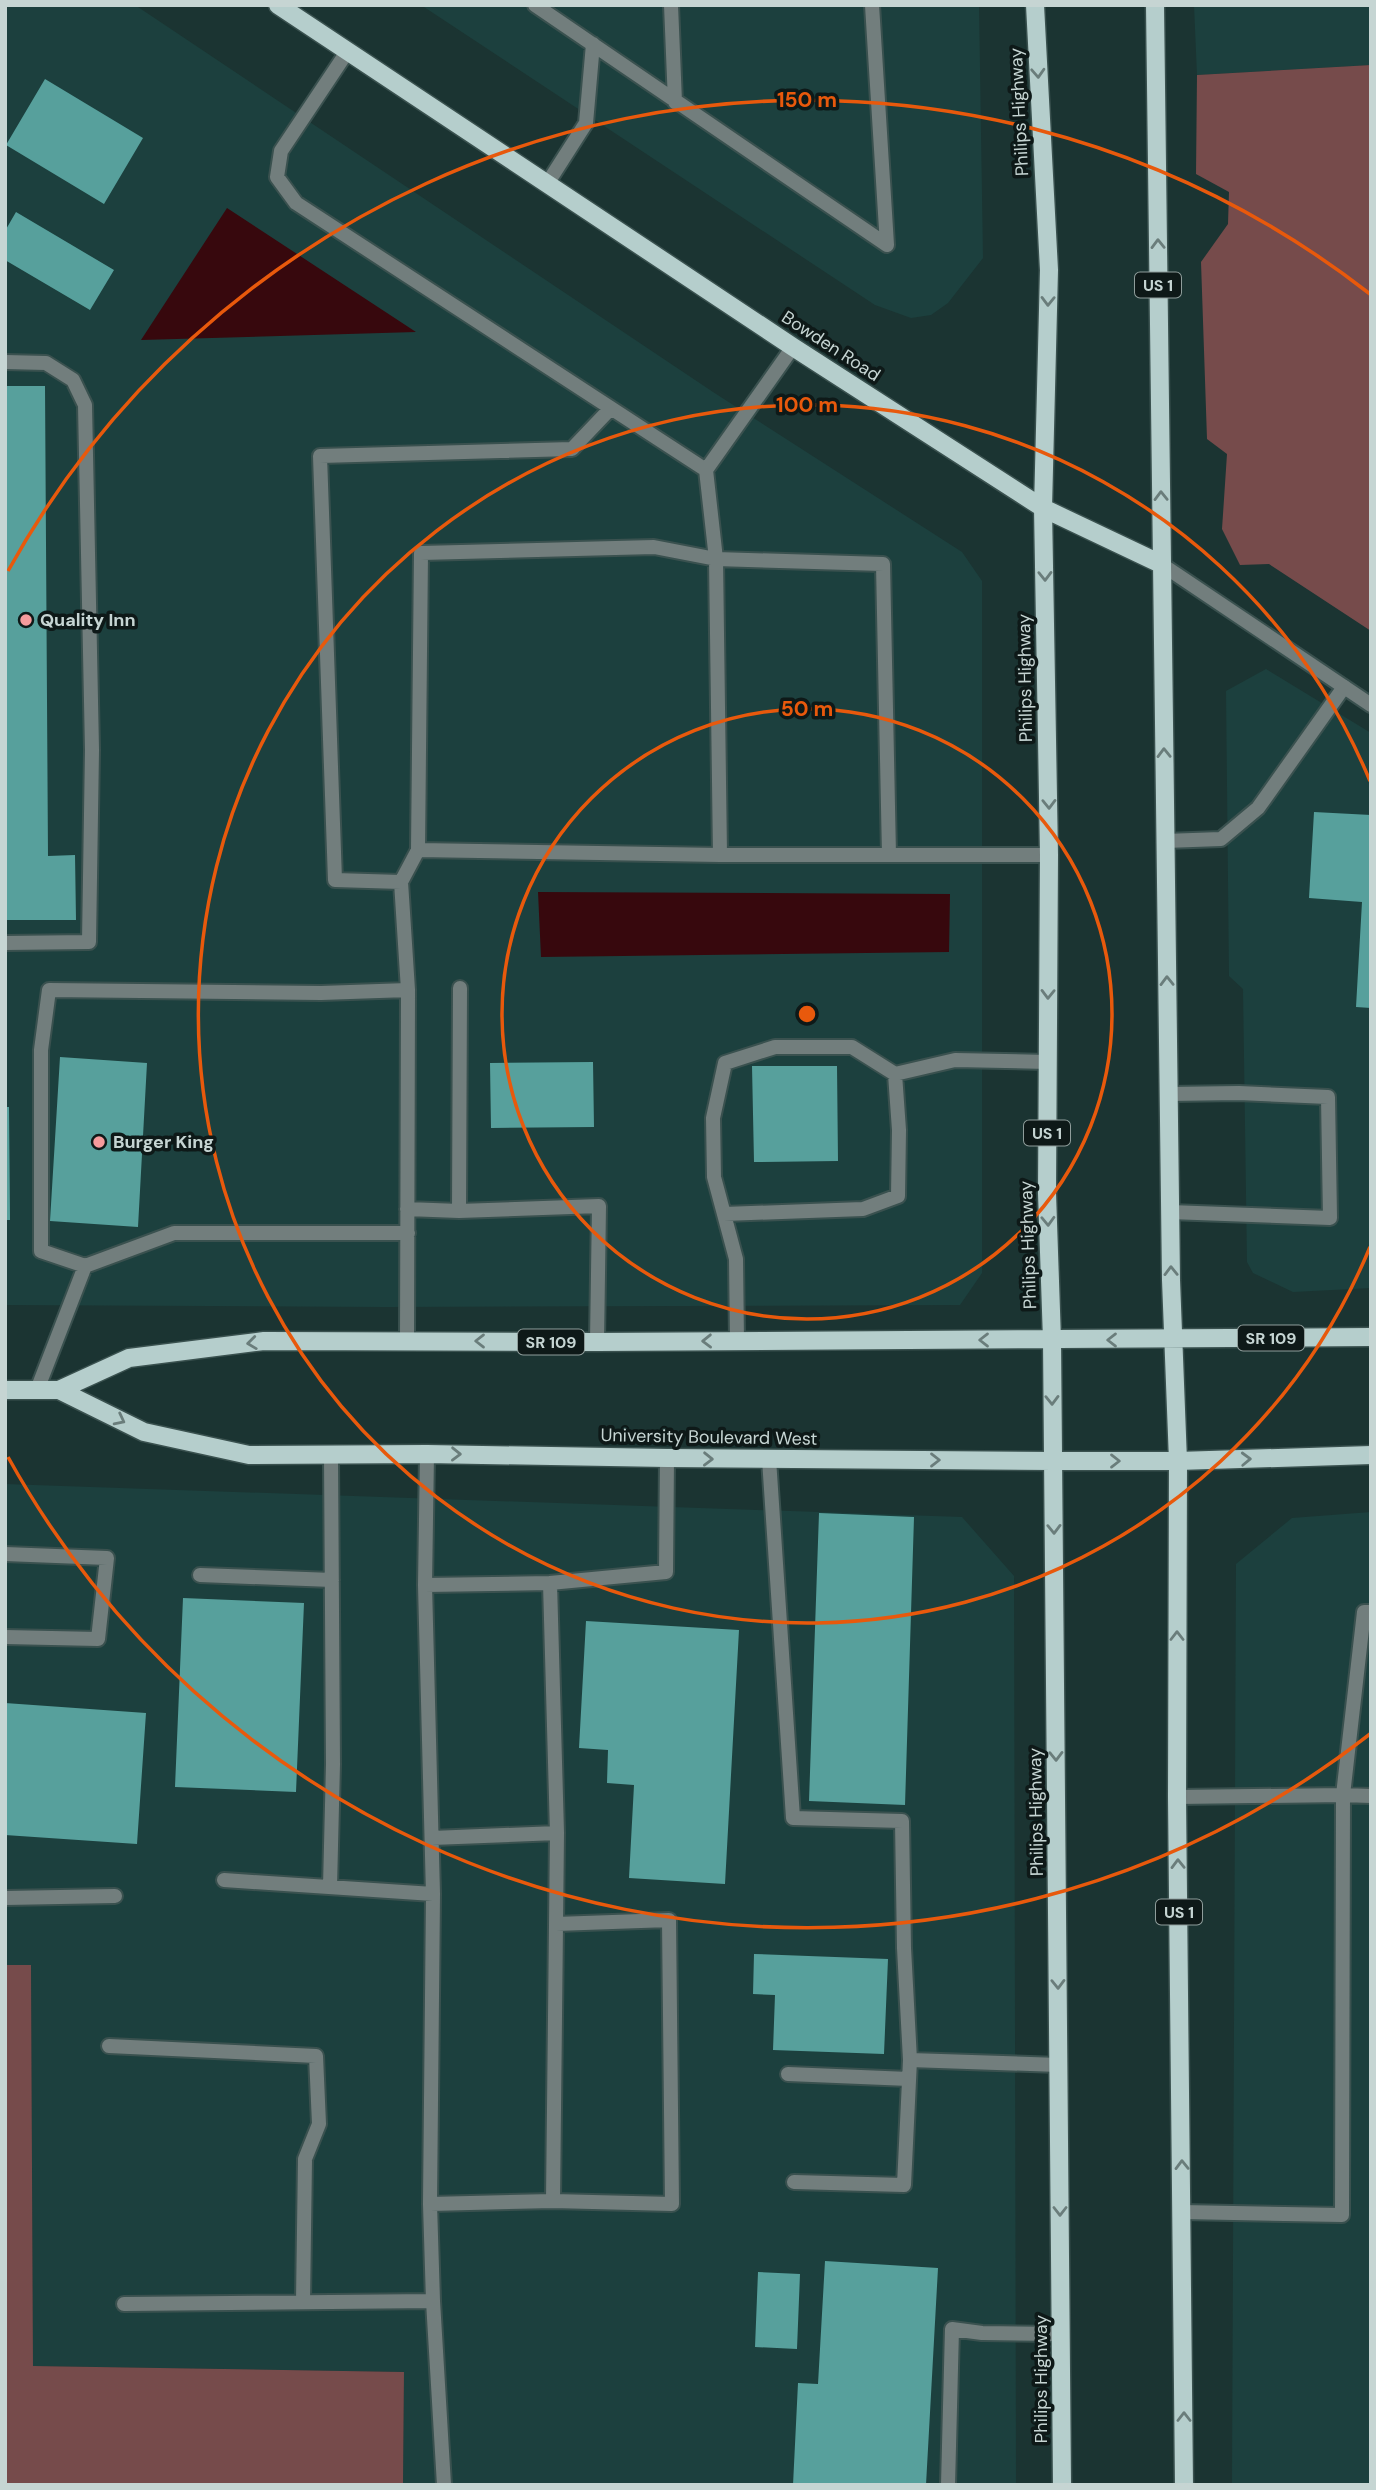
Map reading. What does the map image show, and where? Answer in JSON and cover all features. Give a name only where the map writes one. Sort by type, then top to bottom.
[{"type":"main road","name":"Bowden Road","points":[[278,5],[793,347],[1043,508],[1161,564]]},
{"type":"main road","name":"Philips Highway","points":[[1035,5],[1049,270],[1043,508],[1049,855],[1047,1193],[1052,1340],[1062,2485]]},
{"type":"main road","name":"US 1","points":[[1155,5],[1168,1094],[1172,1339],[1178,1461],[1177,1797],[1184,2485]]},
{"type":"main road","name":"University Boulevard West","points":[[5,1391],[59,1390],[129,1358],[264,1341],[597,1342],[1371,1337]]},
{"type":"main road","name":"University Boulevard West","points":[[59,1390],[144,1432],[249,1455],[426,1454],[1053,1461],[1178,1461],[1371,1455]]},
{"type":"street","points":[[536,5],[887,245],[872,5]]},
{"type":"street","points":[[671,5],[675,102]]},
{"type":"street","points":[[547,184],[586,123],[593,44]]},
{"type":"street","points":[[347,52],[281,151],[278,177],[296,203],[706,470]]},
{"type":"street","points":[[720,855],[716,559],[706,470],[793,347]]},
{"type":"street","points":[[5,362],[46,363],[73,380],[85,405],[92,751],[89,942],[5,943]]},
{"type":"street","points":[[401,882],[335,880],[320,456],[572,449],[611,408]]},
{"type":"street","points":[[407,1341],[408,990],[401,882],[418,850],[421,552],[654,547],[716,559],[883,564],[889,855]]},
{"type":"street","name":"Bowden Road","points":[[1161,564],[1371,705]]},
{"type":"street","points":[[1165,841],[1221,839],[1258,808],[1344,687]]},
{"type":"street","points":[[418,850],[720,855],[1049,855]]},
{"type":"street","points":[[459,1211],[460,988]]},
{"type":"street","points":[[408,990],[241,993],[49,990],[41,1050],[41,1251],[85,1266],[174,1233],[408,1233]]},
{"type":"street","points":[[737,1340],[736,1259],[714,1177],[713,1118],[725,1063],[775,1047],[852,1047],[895,1074],[955,1060],[1048,1062]]},
{"type":"street","points":[[724,1214],[863,1209],[898,1196],[899,1130],[895,1074]]},
{"type":"street","points":[[1168,1094],[1239,1093],[1328,1097],[1330,1218],[1170,1212]]},
{"type":"street","points":[[407,1209],[459,1211],[599,1206],[597,1342]]},
{"type":"street","points":[[37,1390],[85,1266]]},
{"type":"street","points":[[426,1454],[425,1586],[433,1894],[430,2203],[444,2485]]},
{"type":"street","points":[[330,1887],[333,1764],[331,1456]]},
{"type":"street","points":[[425,1586],[550,1583],[666,1572],[667,1458]]},
{"type":"street","points":[[769,1459],[793,1818],[902,1821],[904,1948],[910,2060],[904,2185],[794,2182]]},
{"type":"street","points":[[5,1554],[107,1558],[98,1639],[5,1637]]},
{"type":"street","points":[[201,1575],[332,1580]]},
{"type":"street","points":[[550,1583],[557,1833],[553,2201]]},
{"type":"street","points":[[1182,2212],[1342,2215],[1343,1795],[1364,1612],[1371,1612]]},
{"type":"street","points":[[1177,1797],[1371,1796]]},
{"type":"street","points":[[432,1838],[557,1833]]},
{"type":"street","points":[[224,1880],[433,1894]]},
{"type":"street","points":[[5,1898],[115,1896]]},
{"type":"street","points":[[430,2203],[553,2201],[671,2204],[669,1920],[556,1924]]},
{"type":"street","points":[[109,2046],[316,2056],[319,2124],[305,2159],[303,2302]]},
{"type":"street","points":[[910,2060],[1059,2065]]},
{"type":"street","points":[[788,2074],[909,2080]]},
{"type":"street","points":[[124,2304],[433,2301]]},
{"type":"street","points":[[948,2485],[952,2329],[982,2333],[1061,2334]]},
{"type":"shaded area","points":[[5,5],[135,5],[713,392],[962,552],[982,581],[982,1273],[960,1305],[5,1305]]},
{"type":"shaded area","points":[[421,5],[979,5],[983,258],[948,303],[931,315],[911,318],[875,305]]},
{"type":"shaded area","points":[[1194,5],[1371,5],[1371,65],[1197,75]]},
{"type":"shaded area","points":[[1371,65],[1371,631],[1269,564],[1240,565],[1222,529],[1227,454],[1207,439],[1201,262],[1228,224],[1229,192],[1196,174],[1197,75]]},
{"type":"shaded area","points":[[227,208],[416,332],[141,340]]},
{"type":"shaded area","points":[[1266,669],[1371,733],[1371,1288],[1293,1292],[1253,1273],[1247,1262],[1243,989],[1229,976],[1226,691]]},
{"type":"shaded area","points":[[538,892],[950,894],[949,952],[541,957]]},
{"type":"shaded area","points":[[5,1484],[962,1517],[1014,1576],[1016,2485],[403,2485],[404,2372],[33,2366],[31,1965],[5,1965]]},
{"type":"shaded area","points":[[1371,1512],[1371,2485],[1232,2485],[1236,1564],[1292,1518]]},
{"type":"shaded area","points":[[5,1965],[31,1965],[33,2366],[404,2372],[403,2485],[5,2485]]},
{"type":"building","points":[[45,79],[143,138],[104,204],[6,145]]},
{"type":"building","points":[[16,212],[114,270],[90,310],[5,260],[5,231]]},
{"type":"building","name":"Quality Inn","points":[[5,386],[45,386],[48,856],[75,855],[76,920],[5,920]]},
{"type":"building","points":[[1314,812],[1371,815],[1371,1008],[1356,1007],[1362,902],[1309,898]]},
{"type":"building","name":"Burger King","points":[[60,1057],[147,1063],[138,1227],[50,1221]]},
{"type":"building","points":[[593,1062],[594,1127],[491,1128],[490,1063]]},
{"type":"building","points":[[752,1066],[837,1066],[838,1161],[754,1162]]},
{"type":"building","points":[[5,1107],[9,1107],[10,1220],[5,1220]]},
{"type":"building","points":[[819,1513],[914,1517],[905,1805],[809,1801]]},
{"type":"building","points":[[183,1598],[304,1603],[296,1792],[175,1787]]},
{"type":"building","points":[[586,1621],[739,1630],[725,1884],[629,1878],[634,1785],[607,1783],[608,1750],[579,1748]]},
{"type":"building","points":[[5,1703],[146,1713],[137,1844],[5,1835]]},
{"type":"building","points":[[754,1954],[888,1959],[884,2054],[773,2050],[775,1995],[753,1994]]},
{"type":"building","points":[[825,2261],[938,2268],[926,2485],[793,2485],[798,2383],[818,2384]]},
{"type":"building","points":[[758,2272],[800,2274],[797,2349],[755,2347]]},
{"type":"place","name":"Quality Inn","points":[[26,620]]},
{"type":"place","name":"Burger King","points":[[99,1142]]}]
